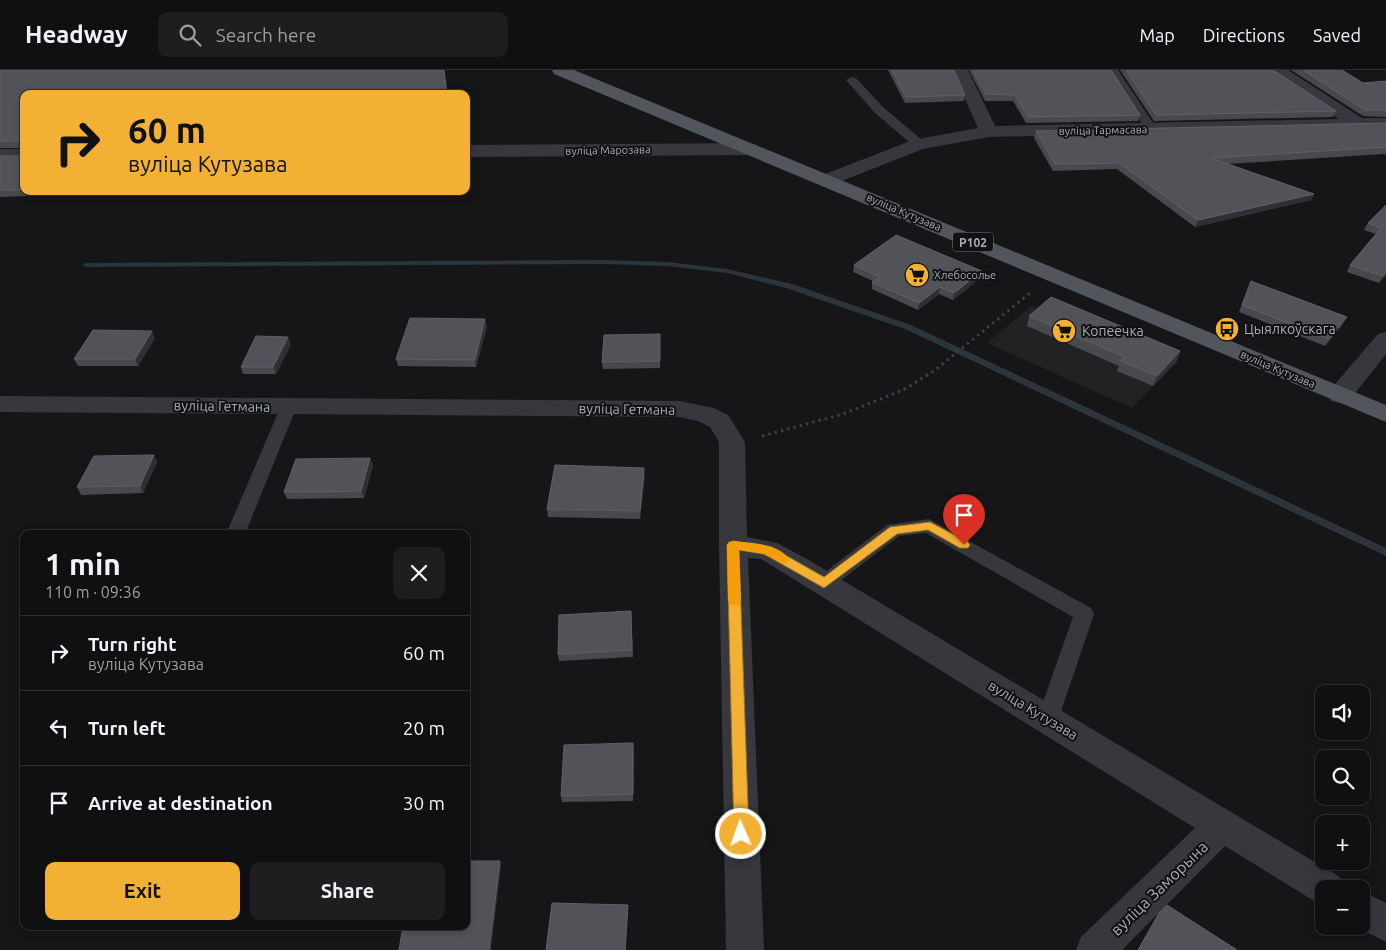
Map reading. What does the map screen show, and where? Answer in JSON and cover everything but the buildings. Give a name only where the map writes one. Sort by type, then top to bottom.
[{"type":"main road","name":"вуліца Кутузава","points":[[560,70],[1386,414]]},
{"type":"street","points":[[960,70],[989,132]]},
{"type":"street","points":[[1277,70],[1358,124]]},
{"type":"street","name":"вуліца Тармасава","points":[[827,180],[919,144],[989,132],[1386,123]]},
{"type":"street","name":"вуліца Марозава","points":[[470,151],[750,149]]},
{"type":"street","points":[[0,155],[20,155]]},
{"type":"street","points":[[1340,395],[1386,338]]},
{"type":"street","name":"вуліца Гетмана","points":[[0,404],[680,409],[705,414],[719,421],[732,442]]},
{"type":"street","points":[[732,442],[744,950]]},
{"type":"street","name":"вуліца Кутузава","points":[[733,545],[767,550],[1315,882]]},
{"type":"street","name":"вуліца Заморына","points":[[1095,950],[1222,825]]},
{"type":"street","points":[[1370,914],[1386,924]]},
{"type":"lane","points":[[1113,72],[1151,129]]},
{"type":"lane","points":[[852,80],[879,110],[919,144]]},
{"type":"lane","points":[[237,530],[289,406]]},
{"type":"lane","points":[[824,583],[894,530],[930,526],[1084,614],[1048,719]]},
{"type":"path","points":[[732,442],[793,429],[893,394],[920,381],[945,364],[974,338],[1053,276]]},
{"type":"shaded area","points":[[1031,306],[1177,361],[1132,408],[987,343]]},
{"type":"waterway","points":[[86,265],[602,262],[667,264],[727,271],[789,286],[908,327],[1386,552]]},
{"type":"slow traffic","points":[[734,601],[733,545],[767,550],[784,560]]},
{"type":"place","name":"Хлебосолье","points":[[917,275]]},
{"type":"place","name":"Цыялкоўскага","points":[[1227,329]]},
{"type":"place","name":"Копеечка","points":[[1064,331]]},
{"type":"route","points":[[741,834],[733,545],[767,550],[824,583],[894,530],[930,526],[964,545]]}]
